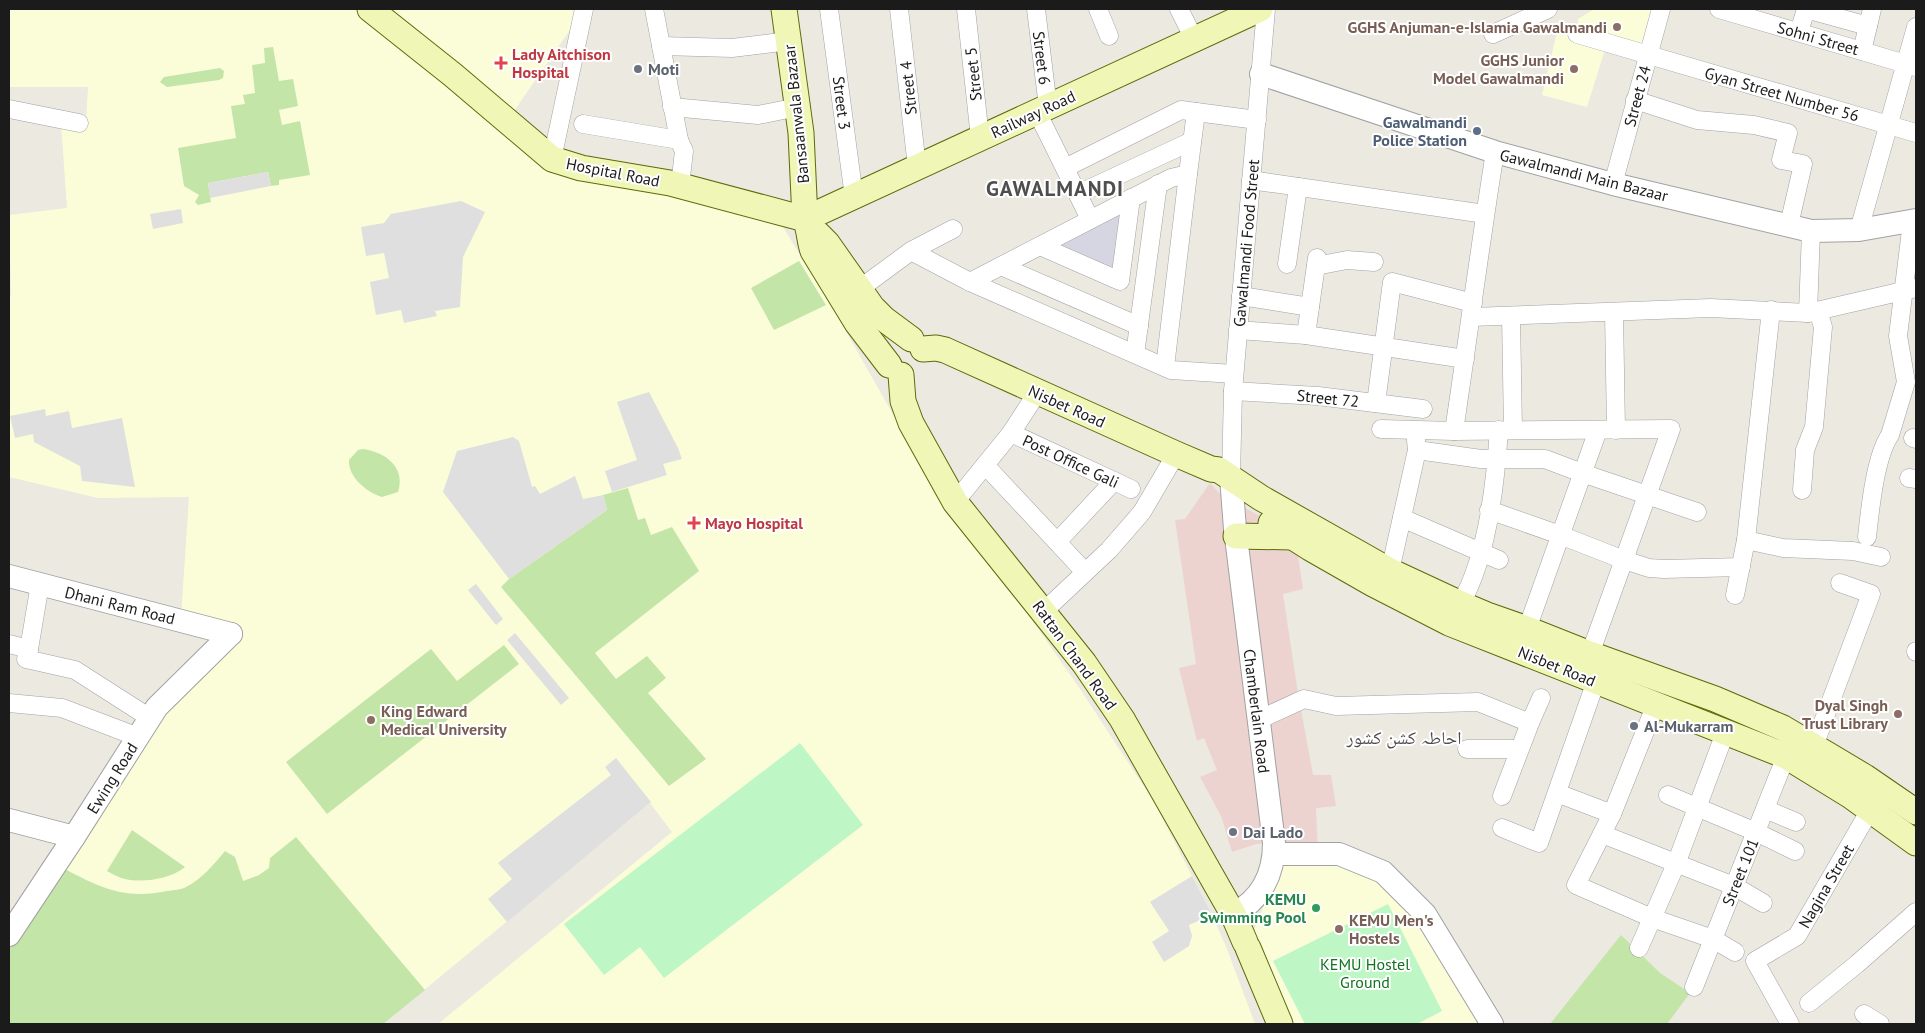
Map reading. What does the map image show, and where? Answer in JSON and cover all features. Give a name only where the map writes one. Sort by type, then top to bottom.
[{"type":"main road","name":"Hospital Road","points":[[370,9],[453,75],[552,159],[581,168],[680,186],[808,224],[827,243],[858,290],[884,319],[917,344]]},
{"type":"main road","name":"Bansaanwala Bazaar","points":[[784,9],[801,133],[808,224]]},
{"type":"main road","name":"Railway Road","points":[[808,224],[854,197],[917,167],[1260,9]]},
{"type":"main road","points":[[808,224],[809,240],[813,251],[856,323],[895,370],[912,375],[921,369],[925,360],[917,344]]},
{"type":"main road","name":"Nisbet Road","points":[[917,344],[945,350],[1176,454],[1261,498],[1390,571],[1455,613],[1487,615],[1527,628],[1590,654],[1724,703],[1783,728],[1814,746],[1858,786],[1870,810],[1916,843]]},
{"type":"main road","name":"Rattan Chand Road","points":[[895,370],[911,424],[955,502],[1084,663],[1122,719],[1233,914],[1280,1024]]},
{"type":"main road","name":"Nisbet Road","points":[[1225,479],[1265,518],[1373,584],[1455,613],[1596,681],[1786,756],[1916,811]]},
{"type":"main road","points":[[1236,536],[1295,537]]},
{"type":"street","points":[[552,159],[584,9]]},
{"type":"street","points":[[654,9],[672,107],[679,140],[684,151],[680,186]]},
{"type":"street","name":"Street 3","points":[[830,9],[854,197]]},
{"type":"street","name":"Street 4","points":[[899,9],[917,167]]},
{"type":"street","name":"Street 5","points":[[966,9],[980,138]]},
{"type":"street","name":"Street 6","points":[[1036,9],[1043,109],[1065,168],[1090,219]]},
{"type":"street","points":[[1098,9],[1110,36]]},
{"type":"street","points":[[1179,9],[1194,39]]},
{"type":"street","name":"Gawalmandi Food Street","points":[[1225,479],[1266,9]]},
{"type":"street","points":[[1493,34],[1548,9]]},
{"type":"street","name":"Street 24","points":[[1613,184],[1661,9]]},
{"type":"street","name":"Sohni Street","points":[[1719,9],[1911,66]]},
{"type":"street","points":[[1799,32],[1806,9],[1870,17],[1862,51]]},
{"type":"street","points":[[1859,230],[1890,125],[1911,66],[1916,26]]},
{"type":"street","name":"Gyan Street Number 56","points":[[1577,34],[1916,133]]},
{"type":"street","points":[[661,46],[732,48],[789,41]]},
{"type":"street","name":"Gawalmandi Main Bazaar","points":[[1261,74],[1495,152],[1613,184],[1811,231],[1859,230],[1914,221]]},
{"type":"street","points":[[1635,100],[1697,120],[1754,125],[1788,133],[1781,160],[1803,164],[1789,225]]},
{"type":"street","points":[[672,107],[758,115],[798,108]]},
{"type":"street","points":[[9,109],[79,123]]},
{"type":"street","points":[[1065,168],[1181,110],[1257,120]]},
{"type":"street","points":[[1165,367],[1196,112]]},
{"type":"street","points":[[584,124],[679,140]]},
{"type":"street","points":[[1078,194],[1192,141]]},
{"type":"street","points":[[1454,431],[1484,214],[1495,152]]},
{"type":"street","points":[[970,282],[1158,184],[1171,178],[1188,174]]},
{"type":"street","points":[[1251,180],[1484,214]]},
{"type":"street","points":[[1135,354],[1158,184]]},
{"type":"street","points":[[1287,264],[1298,187]]},
{"type":"street","points":[[1040,246],[1120,281],[1132,198]]},
{"type":"street","points":[[1867,537],[1873,489],[1884,442],[1890,435],[1906,382],[1909,348],[1898,336],[1911,289],[1914,221]]},
{"type":"street","points":[[858,290],[911,252],[953,229]]},
{"type":"street","points":[[1802,490],[1805,450],[1814,427],[1823,327],[1813,312],[1811,231]]},
{"type":"street","name":"Street 72","points":[[911,252],[970,282],[1171,370],[1318,396],[1424,409]]},
{"type":"street","points":[[1306,335],[1316,262],[1347,260],[1374,262]]},
{"type":"street","points":[[1001,266],[1139,326]]},
{"type":"street","points":[[1376,403],[1392,282],[1472,310],[1511,316],[1711,308],[1813,312],[1911,289]]},
{"type":"street","points":[[1241,296],[1310,307]]},
{"type":"street","points":[[1735,595],[1746,540],[1771,310]]},
{"type":"street","points":[[1614,312],[1616,430]]},
{"type":"street","points":[[1455,613],[1481,552],[1497,459],[1506,430],[1511,316]]},
{"type":"street","points":[[1238,330],[1306,335],[1465,359]]},
{"type":"street","points":[[955,502],[1011,433],[1037,393]]},
{"type":"street","points":[[1381,429],[1454,431],[1671,429],[1590,654]]},
{"type":"street","points":[[1390,571],[1417,450],[1416,430]]},
{"type":"street","points":[[1527,628],[1598,430]]},
{"type":"street","name":"Post Office Gali","points":[[1011,433],[1131,489]]},
{"type":"street","points":[[1417,450],[1481,459],[1545,459],[1697,512]]},
{"type":"street","points":[[1043,612],[1109,550],[1142,512],[1176,454]]},
{"type":"street","points":[[985,465],[1085,572]]},
{"type":"street","name":"Chamberlain Road","points":[[1225,479],[1236,536],[1274,854],[1270,874],[1259,894],[1252,902],[1233,914]]},
{"type":"street","points":[[1057,542],[1114,481]]},
{"type":"street","points":[[1489,510],[1624,560],[1658,569],[1741,567]]},
{"type":"street","points":[[1402,518],[1500,560]]},
{"type":"street","points":[[1746,540],[1783,548],[1853,551],[1881,557]]},
{"type":"street","name":"Dhani Ram Road","points":[[9,576],[231,634]]},
{"type":"street","points":[[1814,746],[1871,594],[1840,583]]},
{"type":"street","points":[[40,584],[26,659],[74,670],[150,718]]},
{"type":"street","name":"Ewing Road","points":[[9,935],[157,707],[231,634]]},
{"type":"street","points":[[9,644],[29,649]]},
{"type":"street","points":[[1502,828],[1539,843],[1596,681]]},
{"type":"street","points":[[1502,796],[1519,749],[1541,698]]},
{"type":"street","points":[[1258,720],[1304,700],[1336,706],[1478,702],[1530,723]]},
{"type":"street","points":[[9,703],[62,708],[138,737]]},
{"type":"street","points":[[1656,704],[1612,814],[1576,885],[1652,918],[1713,939],[1735,952]]},
{"type":"street","points":[[1639,948],[1676,864],[1725,733]]},
{"type":"street","points":[[1468,749],[1519,749]]},
{"type":"street","name":"Street 101","points":[[1694,987],[1786,756]]},
{"type":"street","points":[[1557,793],[1612,814]]},
{"type":"street","points":[[1668,795],[1756,832],[1795,851]]},
{"type":"street","points":[[1765,809],[1796,822]]},
{"type":"street","name":"Nagina Street","points":[[1790,1024],[1755,961],[1797,936],[1870,810]]},
{"type":"street","points":[[9,820],[74,837]]},
{"type":"street","points":[[1602,834],[1734,886],[1763,903]]},
{"type":"street","points":[[1274,854],[1339,854],[1383,872],[1425,914],[1492,1024]]},
{"type":"street","points":[[1809,1003],[1916,912]]},
{"type":"street","points":[[1864,1014],[1880,1024]]},
{"type":"shaded area","name":"Mayo Hospital","points":[[9,9],[360,9],[531,155],[679,196],[778,219],[835,312],[913,450],[1078,686],[1154,802],[1212,915],[1255,1024],[438,1024],[672,832],[650,803],[383,1024],[9,1024],[9,947],[163,707],[237,632],[181,618],[189,497],[98,498],[9,477],[9,298],[11,295],[9,215],[67,208],[61,122],[86,123],[88,87],[9,87]]},
{"type":"shaded area","name":"Lady Aitchison Hospital","points":[[388,9],[582,9],[581,14],[514,111]]},
{"type":"shaded area","points":[[1594,9],[1661,9],[1648,55],[1607,43],[1587,107],[1542,95],[1556,36],[1567,26],[1577,34],[1578,19]]},
{"type":"shaded area","points":[[268,172],[271,186],[210,198],[208,183]]},
{"type":"shaded area","points":[[1131,198],[1120,281],[1040,246]]},
{"type":"shaded area","points":[[461,201],[485,212],[463,257],[460,307],[435,311],[437,316],[404,323],[401,310],[376,315],[370,282],[389,278],[384,253],[366,256],[361,227],[384,223],[391,214]]},
{"type":"shaded area","points":[[181,209],[183,223],[153,229],[150,214]]},
{"type":"shaded area","points":[[649,392],[682,459],[663,464],[667,475],[612,492],[605,471],[637,460],[617,402]]},
{"type":"shaded area","points":[[45,409],[46,416],[69,411],[72,428],[122,418],[135,487],[82,481],[80,466],[34,442],[33,434],[15,438],[10,416]]},
{"type":"shaded area","points":[[513,437],[519,441],[532,487],[535,486],[540,494],[575,476],[583,499],[603,495],[607,510],[509,579],[443,492],[457,451]]},
{"type":"shaded area","points":[[1210,483],[1219,493],[1295,536],[1303,589],[1283,594],[1298,693],[1313,775],[1331,775],[1336,806],[1316,808],[1318,853],[1274,843],[1256,844],[1232,852],[1221,816],[1200,777],[1217,770],[1204,738],[1197,741],[1179,668],[1196,664],[1175,520],[1185,519]]},
{"type":"shaded area","points":[[476,584],[503,619],[496,625],[468,590]]},
{"type":"shaded area","points":[[515,633],[569,698],[561,705],[507,640]]},
{"type":"shaded area","points":[[616,758],[651,802],[507,922],[488,899],[512,879],[498,863],[611,775],[605,767]]},
{"type":"shaded area","name":"KEMU Men's Hostels","points":[[1295,852],[1377,875],[1417,917],[1484,1024],[1295,1024],[1250,940],[1284,856]]},
{"type":"shaded area","points":[[1192,876],[1212,915],[1189,925],[1192,936],[1189,946],[1164,962],[1152,942],[1169,931],[1150,902]]},
{"type":"green space","points":[[273,47],[279,81],[293,79],[298,106],[279,110],[282,125],[300,121],[310,175],[279,180],[279,185],[271,186],[268,172],[208,183],[211,202],[198,205],[195,202],[199,195],[184,186],[178,148],[236,138],[231,106],[245,104],[243,95],[255,93],[252,65],[265,63],[264,48]]},
{"type":"green space","points":[[220,68],[224,71],[223,78],[219,80],[167,87],[160,82],[164,77]]},
{"type":"green space","points":[[799,261],[826,305],[774,330],[751,288]]},
{"type":"green space","points":[[363,449],[379,453],[392,462],[399,475],[398,492],[382,497],[370,492],[359,483],[351,472],[349,460],[358,450]]},
{"type":"green space","points":[[628,488],[638,520],[645,518],[651,535],[672,527],[699,571],[595,653],[616,679],[647,656],[666,678],[648,693],[706,759],[669,786],[501,587],[509,579],[607,510],[603,495]]},
{"type":"green space","points":[[504,645],[519,664],[327,814],[286,762],[431,649],[457,681]]},
{"type":"green space","points":[[800,743],[863,825],[664,978],[640,947],[604,975],[564,924]]},
{"type":"green space","points":[[132,830],[185,867],[164,877],[140,881],[118,877],[107,871]]},
{"type":"green space","points":[[296,837],[425,990],[383,1024],[9,1024],[9,947],[61,867],[112,890],[137,894],[151,893],[182,889],[192,884],[225,851],[235,857],[243,881],[259,875],[269,868],[270,858]]},
{"type":"green space","name":"KEMU Hostel Ground","points":[[1388,904],[1442,1011],[1417,1024],[1305,1024],[1273,961]]},
{"type":"green space","points":[[1621,935],[1660,973],[1690,993],[1667,1024],[1550,1024]]},
{"type":"place","name":"GGHS Anjuman-e-Islamia Gawalmandi","points":[[1617,27]]},
{"type":"place","name":"Lady Aitchison Hospital","points":[[501,63]]},
{"type":"place","name":"Moti","points":[[638,69]]},
{"type":"place","name":"GGHS Junior Model Gawalmandi","points":[[1574,69]]},
{"type":"place","name":"Gawalmandi Police Station","points":[[1477,131]]},
{"type":"place","name":"Mayo Hospital","points":[[694,523]]},
{"type":"place","name":"Dyal Singh Trust Library","points":[[1898,714]]},
{"type":"place","name":"King Edward Medical University","points":[[371,720]]},
{"type":"place","name":"Al-Mukarram","points":[[1634,726]]},
{"type":"place","name":"Dai Lado","points":[[1233,832]]},
{"type":"place","name":"KEMU Swimming Pool","points":[[1316,908]]},
{"type":"place","name":"KEMU Men's Hostels","points":[[1339,929]]},
{"type":"district","name":"GAWALMANDI","points":[[1055,188]]},
{"type":"district","name":"احاطہ کشن کشور","points":[[1404,737]]}]
